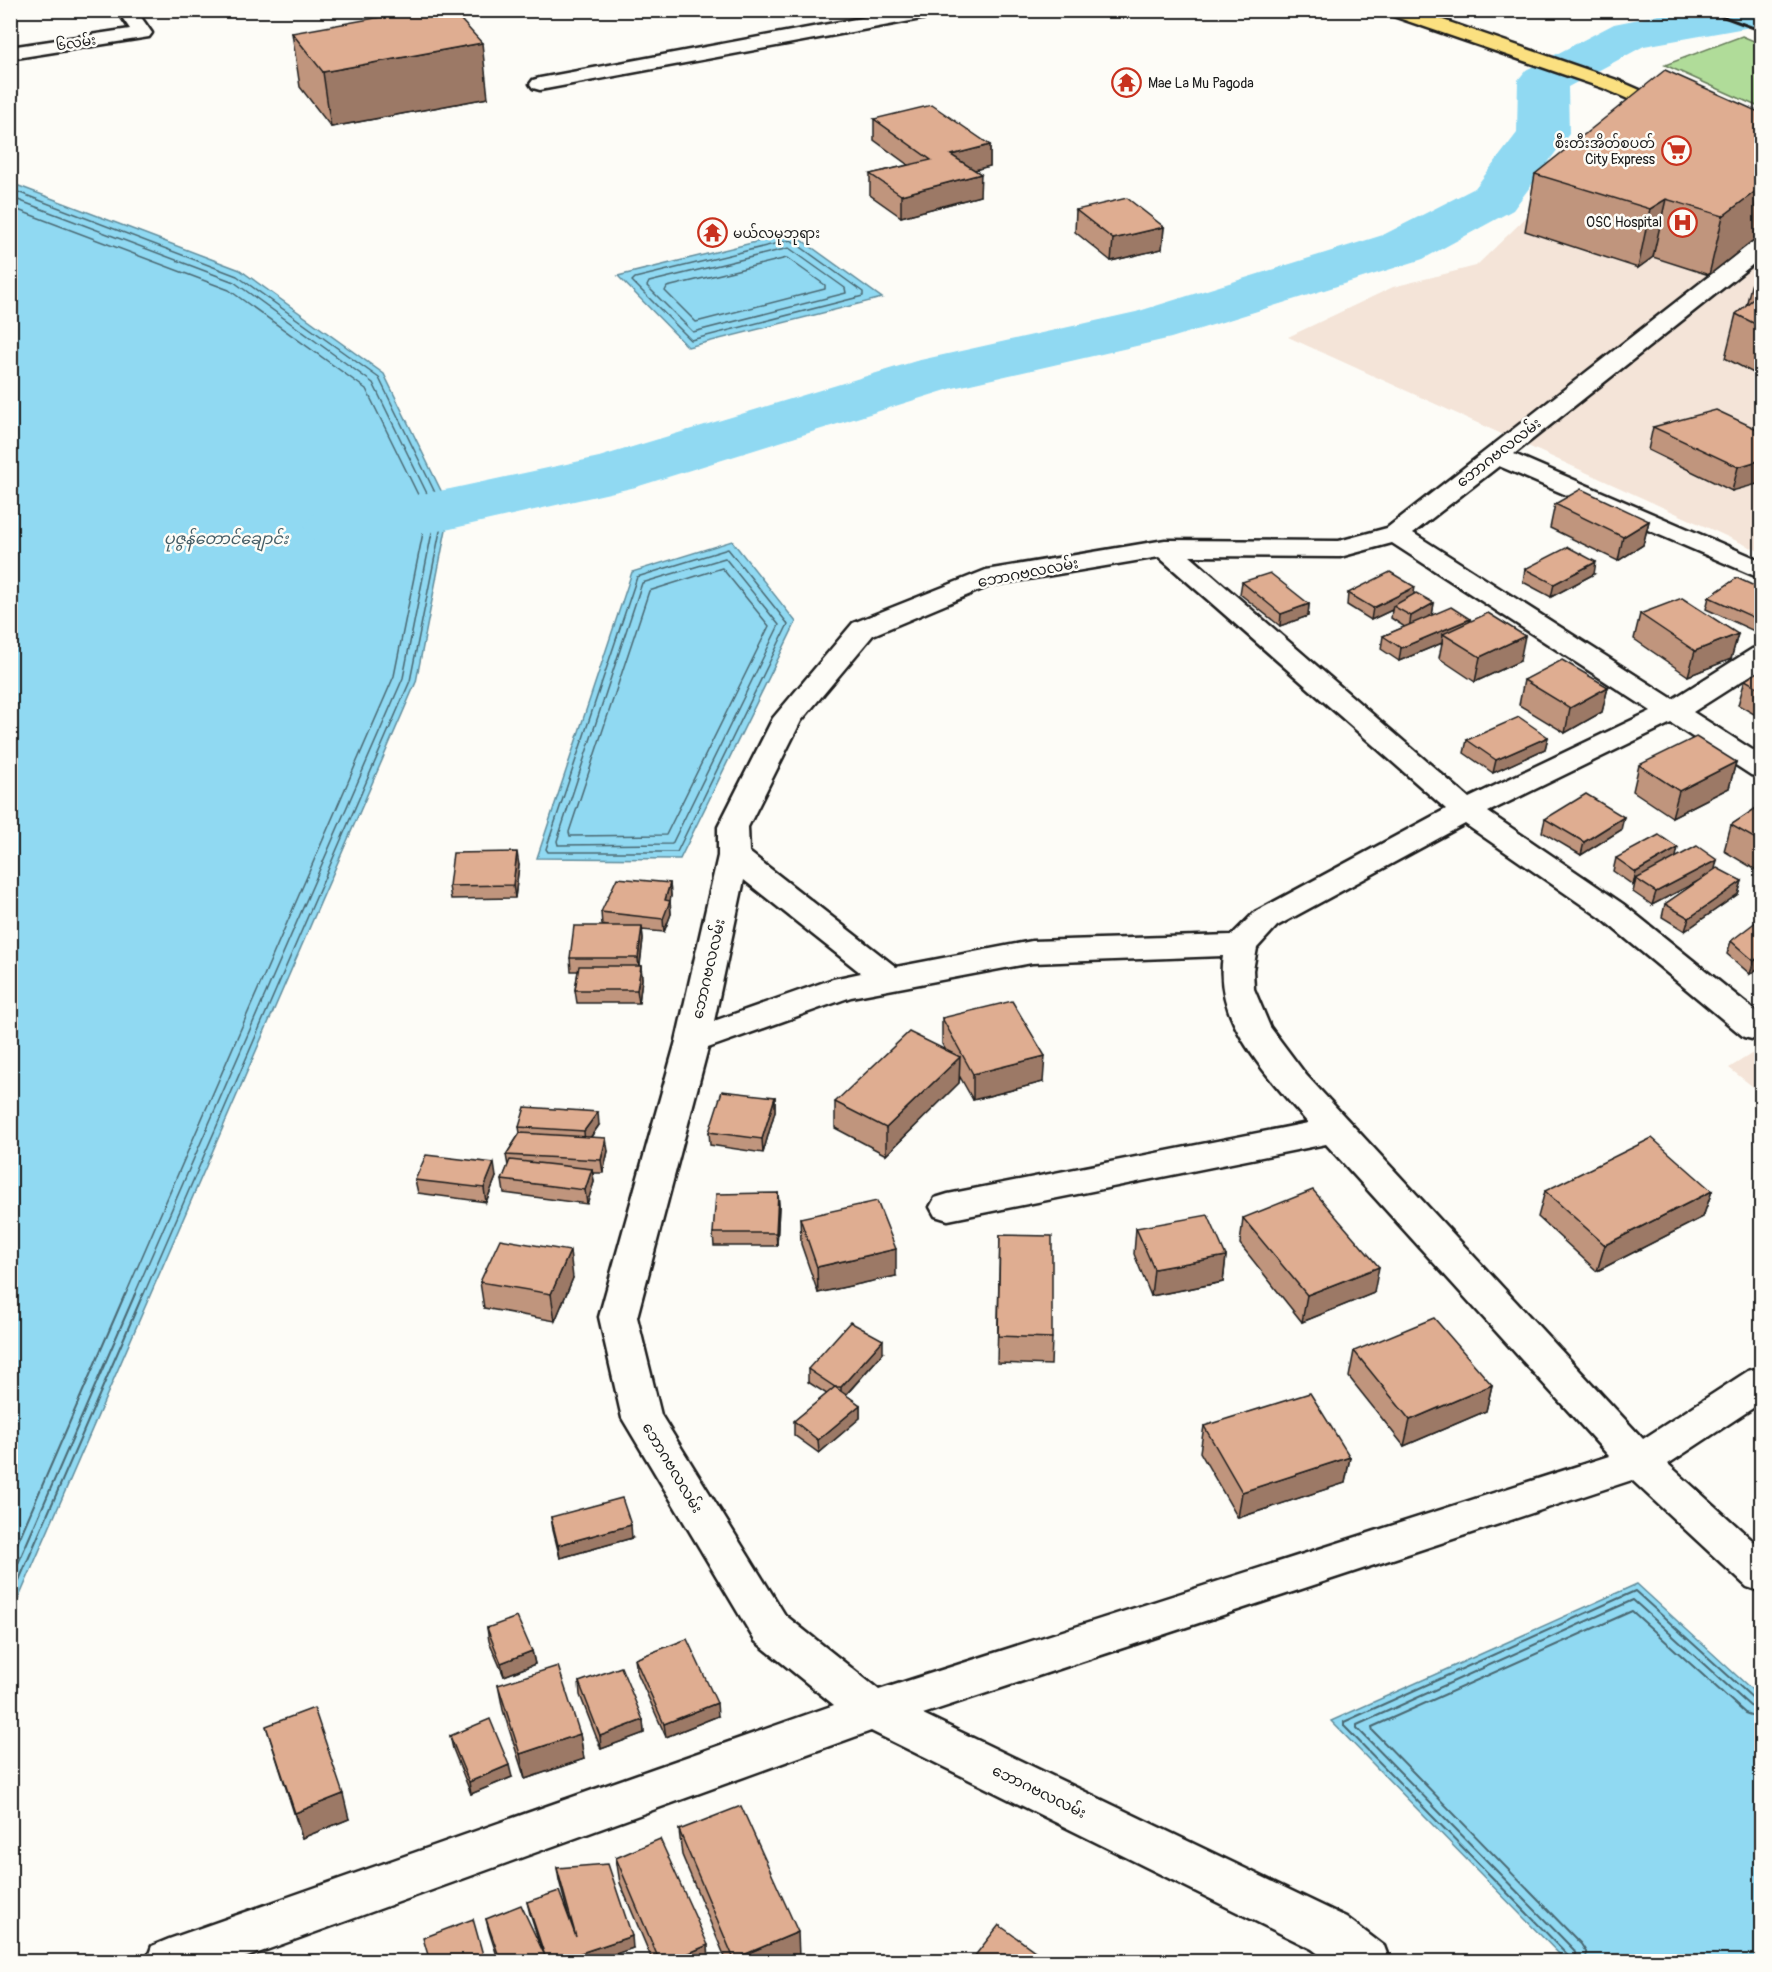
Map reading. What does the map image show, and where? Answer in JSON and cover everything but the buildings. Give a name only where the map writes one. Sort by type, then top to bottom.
[{"type":"main road","points":[[1394,10],[1534,56],[1693,117]]},
{"type":"street","name":"၆လမ်း","points":[[10,53],[142,33],[126,10]]},
{"type":"street","points":[[540,84],[938,10]]},
{"type":"street","name":"ဘောဂဗလလမ်း","points":[[1367,1962],[1329,1933],[873,1711],[770,1628],[642,1418],[618,1317],[693,1041],[734,856],[733,827],[788,718],[863,629],[986,578],[1165,548],[1340,549],[1396,534],[1761,246]]},
{"type":"street","points":[[1496,455],[1761,571]]},
{"type":"street","points":[[1396,534],[1761,769]]},
{"type":"street","points":[[1165,548],[1466,811],[1612,911],[1756,1029]]},
{"type":"street","points":[[1761,655],[1674,711],[1466,811],[1266,919],[1241,945],[1236,970],[1239,995],[1261,1041],[1334,1130],[1639,1462],[1761,1575]]},
{"type":"street","points":[[734,856],[889,978]]},
{"type":"street","points":[[693,1041],[845,987],[1032,952],[1241,945]]},
{"type":"street","points":[[948,1207],[1334,1130]]},
{"type":"street","points":[[169,1962],[873,1711],[1639,1462],[1761,1382]]},
{"type":"shaded area","points":[[1638,109],[1761,164],[1761,552],[1288,337],[1393,287],[1476,266]]},
{"type":"shaded area","points":[[1761,1048],[1761,1093],[1729,1068]]},
{"type":"green space","points":[[1742,36],[1761,44],[1761,108],[1665,65]]},
{"type":"water","name":"ပုဇွန်တောင်ချောင်း","points":[[11,183],[240,270],[384,374],[450,509],[416,682],[11,1616]]},
{"type":"water","points":[[792,233],[882,298],[688,347],[618,276]]},
{"type":"water","points":[[732,541],[796,622],[680,859],[537,858],[632,572]]},
{"type":"water","points":[[1637,1584],[1761,1698],[1761,1961],[1566,1961],[1331,1721]]},
{"type":"waterway","points":[[337,527],[450,509],[613,473],[937,374],[1150,326],[1403,247],[1494,199],[1543,134],[1543,80],[1631,34],[1762,11]]},
{"type":"railway","points":[[1705,10],[1762,31]]},
{"type":"place","name":"Mae La Mu Pagoda","points":[[1127,83]]},
{"type":"place","name":"စီးတီးအိတ်စပတ် City Express","points":[[1676,151]]},
{"type":"place","name":"OSC Hospital","points":[[1683,222]]},
{"type":"place","name":"မယ်လမုဘုရား","points":[[712,233]]}]
